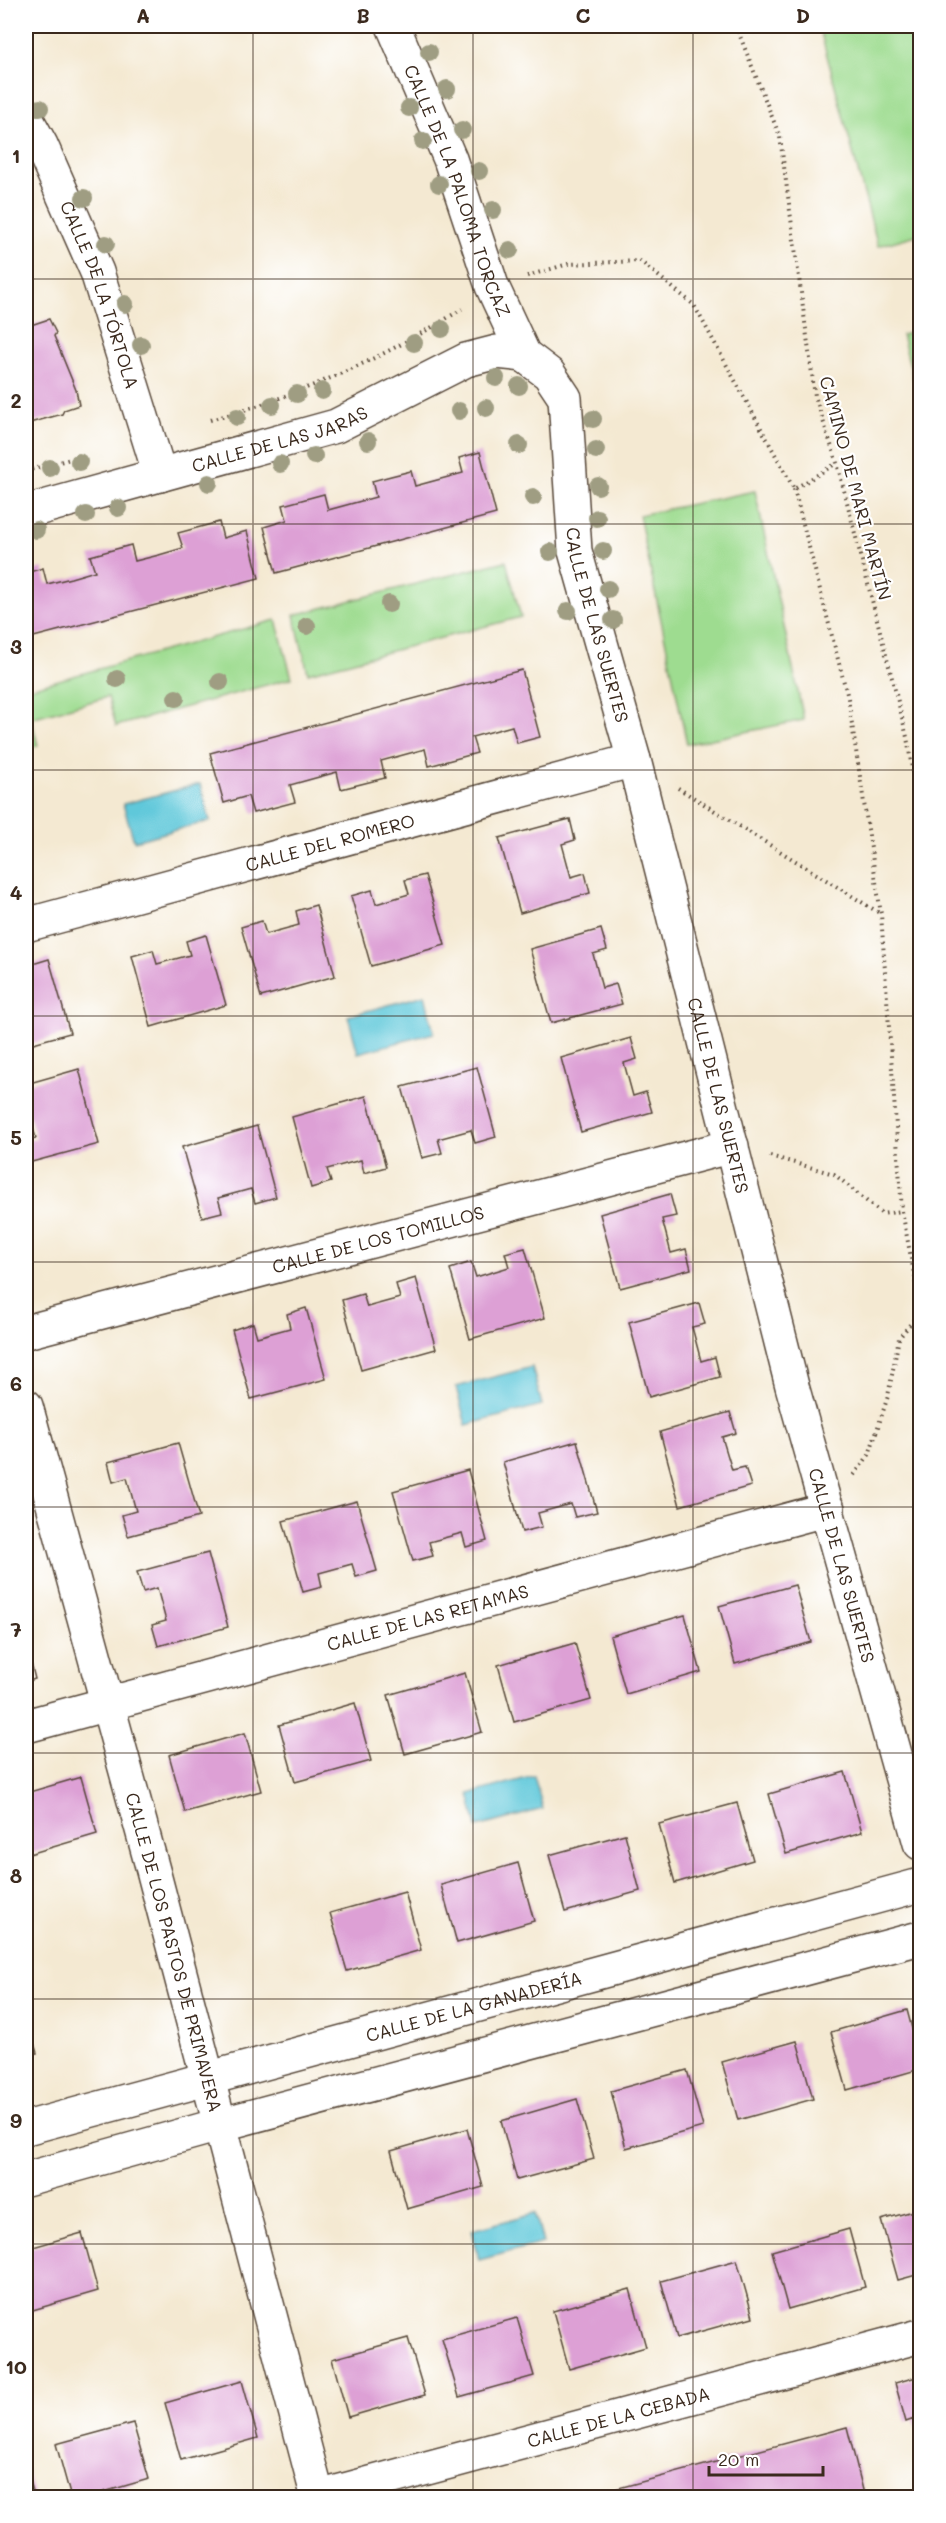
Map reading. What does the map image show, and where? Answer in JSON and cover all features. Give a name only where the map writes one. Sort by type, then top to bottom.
[{"type":"street","name":"CALLE DE LA PALOMA TORCAZ","points":[[393,26],[450,159],[494,291],[524,355]]},
{"type":"street","name":"CALLE DE LA TÓRTOLA","points":[[26,118],[41,145],[97,272],[160,476]]},
{"type":"street","name":"CALLE DE LAS JARAS","points":[[26,512],[336,426],[466,360],[497,352],[524,355]]},
{"type":"street","name":"CALLE DE LAS SUERTES","points":[[524,355],[549,374],[565,398],[575,551],[634,760],[792,1386],[921,1843]]},
{"type":"street","name":"CALLE DEL ROMERO","points":[[26,925],[634,760]]},
{"type":"street","name":"CALLE DE LOS TOMILLOS","points":[[26,1332],[732,1146]]},
{"type":"street","name":"CALLE DE LOS PASTOS DE PRIMAVERA","points":[[26,1406],[108,1704],[317,2497]]},
{"type":"street","name":"CALLE DE LAS RETAMAS","points":[[26,1726],[828,1509]]},
{"type":"street","name":"CALLE DE LA GANADERÍA","points":[[26,2128],[921,1885]]},
{"type":"street","points":[[26,2179],[219,2125],[921,1938]]},
{"type":"street","name":"CALLE DE LA CEBADA","points":[[317,2497],[921,2336]]},
{"type":"path","name":"CAMINO DE MARI MARTÍN","points":[[736,26],[780,137],[815,396],[837,463],[907,737],[921,819]]},
{"type":"path","points":[[205,422],[310,388],[372,361],[494,291],[568,264],[640,261],[694,305],[794,489],[848,698],[881,914],[902,1211],[921,1305]]},
{"type":"path","points":[[26,471],[82,456]]},
{"type":"path","points":[[794,489],[837,463]]},
{"type":"path","points":[[634,760],[881,914]]},
{"type":"path","points":[[732,1146],[834,1174],[882,1214],[902,1211]]},
{"type":"path","points":[[828,1509],[869,1455],[888,1396],[899,1338],[921,1312]]},
{"type":"green space","points":[[819,26],[920,26],[920,234],[878,246]]},
{"type":"green space","points":[[920,330],[920,404],[902,335]]},
{"type":"green space","points":[[755,491],[804,720],[687,744],[639,515]]},
{"type":"green space","points":[[506,561],[521,617],[308,673],[294,615]]},
{"type":"green space","points":[[276,620],[292,678],[116,726],[108,697],[31,718],[38,746],[27,748],[26,689]]},
{"type":"water","points":[[200,784],[210,821],[134,841],[123,804]]},
{"type":"water","points":[[425,995],[434,1033],[358,1053],[348,1016]]},
{"type":"water","points":[[532,1367],[542,1405],[466,1425],[456,1387]]},
{"type":"water","points":[[534,1776],[543,1809],[477,1827],[469,1794]]},
{"type":"water","points":[[535,2213],[543,2243],[479,2260],[472,2230]]},
{"type":"building","points":[[26,260],[32,278],[26,280]]},
{"type":"building","points":[[49,319],[76,390],[79,405],[64,410],[62,414],[26,424],[26,324]]},
{"type":"building","points":[[480,452],[496,514],[276,573],[264,527],[287,520],[283,505],[324,494],[328,510],[376,497],[372,481],[411,471],[415,486],[463,473],[459,458]]},
{"type":"building","points":[[219,522],[223,538],[247,531],[259,578],[26,639],[26,573],[43,568],[47,584],[95,571],[90,556],[131,545],[135,561],[159,555],[183,548],[178,533]]},
{"type":"building","points":[[522,670],[540,737],[517,743],[512,726],[472,737],[477,753],[429,766],[425,749],[381,761],[385,778],[341,789],[337,772],[290,785],[295,802],[253,813],[248,796],[224,803],[210,753]]},
{"type":"building","points":[[570,819],[575,840],[562,844],[571,877],[585,873],[590,893],[520,913],[499,838]]},
{"type":"building","points":[[425,875],[445,945],[371,966],[351,896],[372,890],[376,904],[409,894],[405,880]]},
{"type":"building","points":[[316,905],[335,976],[261,997],[241,927],[262,921],[266,934],[299,925],[296,911]]},
{"type":"building","points":[[601,929],[607,950],[593,954],[602,988],[616,984],[622,1004],[551,1023],[530,949]]},
{"type":"building","points":[[206,935],[226,1005],[151,1027],[132,956],[153,950],[157,964],[190,955],[186,941]]},
{"type":"building","points":[[49,959],[70,1033],[26,1045],[26,966]]},
{"type":"building","points":[[631,1038],[637,1059],[624,1063],[633,1096],[646,1092],[652,1112],[581,1132],[561,1058]]},
{"type":"building","points":[[477,1067],[496,1137],[475,1143],[471,1130],[438,1139],[442,1153],[422,1158],[402,1087]]},
{"type":"building","points":[[79,1069],[99,1144],[28,1163],[26,1141],[36,1138],[26,1105],[26,1084]]},
{"type":"building","points":[[366,1096],[386,1167],[364,1173],[361,1160],[327,1169],[331,1182],[311,1188],[292,1117]]},
{"type":"building","points":[[257,1126],[276,1197],[255,1203],[251,1189],[218,1198],[222,1212],[202,1217],[182,1147]]},
{"type":"building","points":[[670,1194],[676,1216],[662,1219],[671,1253],[686,1249],[691,1269],[620,1288],[600,1214]]},
{"type":"building","points":[[525,1248],[545,1318],[470,1339],[450,1269],[471,1262],[476,1277],[509,1267],[505,1253]]},
{"type":"building","points":[[416,1278],[436,1349],[361,1370],[342,1300],[363,1294],[367,1307],[400,1298],[396,1284]]},
{"type":"building","points":[[699,1303],[705,1324],[692,1327],[701,1361],[715,1357],[720,1377],[649,1397],[629,1322]]},
{"type":"building","points":[[306,1308],[326,1379],[251,1399],[232,1330],[253,1323],[257,1337],[290,1328],[287,1314]]},
{"type":"building","points":[[730,1412],[736,1433],[722,1437],[732,1470],[745,1467],[751,1486],[680,1506],[660,1432]]},
{"type":"building","points":[[577,1441],[597,1512],[575,1517],[571,1504],[538,1513],[542,1527],[522,1532],[503,1462]]},
{"type":"building","points":[[178,1443],[199,1517],[128,1536],[122,1515],[136,1511],[127,1478],[113,1482],[108,1462]]},
{"type":"building","points":[[468,1470],[487,1541],[466,1547],[462,1533],[429,1542],[433,1556],[413,1561],[393,1491]]},
{"type":"building","points":[[357,1501],[377,1571],[356,1577],[352,1564],[319,1573],[322,1587],[303,1592],[283,1521]]},
{"type":"building","points":[[208,1553],[228,1627],[158,1646],[152,1625],[166,1621],[157,1588],[143,1592],[137,1572]]},
{"type":"building","points":[[795,1585],[811,1642],[735,1664],[719,1606]]},
{"type":"building","points":[[685,1615],[701,1672],[626,1694],[610,1636]]},
{"type":"building","points":[[575,1643],[591,1700],[514,1722],[498,1665]]},
{"type":"building","points":[[30,1659],[35,1679],[26,1682],[26,1661]]},
{"type":"building","points":[[465,1673],[482,1732],[405,1754],[388,1695]]},
{"type":"building","points":[[355,1703],[371,1761],[295,1782],[279,1725]]},
{"type":"building","points":[[245,1733],[261,1791],[185,1812],[169,1755]]},
{"type":"building","points":[[845,1772],[862,1832],[786,1854],[769,1794]]},
{"type":"building","points":[[81,1777],[97,1834],[26,1855],[26,1793]]},
{"type":"building","points":[[737,1803],[753,1860],[675,1883],[659,1824]]},
{"type":"building","points":[[625,1834],[640,1891],[565,1912],[549,1855]]},
{"type":"building","points":[[518,1863],[534,1921],[457,1943],[441,1885]]},
{"type":"building","points":[[405,1892],[421,1950],[347,1971],[330,1913]]},
{"type":"building","points":[[907,2010],[920,2059],[920,2069],[847,2090],[831,2032]]},
{"type":"building","points":[[26,2016],[37,2053],[26,2056]]},
{"type":"building","points":[[797,2041],[813,2099],[738,2120],[722,2062]]},
{"type":"building","points":[[687,2070],[703,2127],[626,2148],[611,2091]]},
{"type":"building","points":[[577,2099],[594,2159],[517,2180],[501,2121]]},
{"type":"building","points":[[467,2129],[483,2187],[407,2209],[391,2151]]},
{"type":"building","points":[[920,2209],[920,2274],[898,2280],[881,2220]]},
{"type":"building","points":[[849,2229],[865,2287],[788,2309],[772,2251]]},
{"type":"building","points":[[82,2233],[98,2291],[26,2312],[26,2249]]},
{"type":"building","points":[[737,2260],[753,2317],[677,2338],[661,2281]]},
{"type":"building","points":[[630,2289],[646,2347],[569,2369],[553,2311]]},
{"type":"building","points":[[517,2318],[534,2376],[459,2397],[442,2339]]},
{"type":"building","points":[[408,2338],[425,2395],[348,2417],[332,2359]]},
{"type":"building","points":[[920,2376],[920,2439],[914,2419],[906,2422],[895,2383]]},
{"type":"building","points":[[242,2381],[258,2438],[181,2460],[165,2403]]},
{"type":"building","points":[[133,2423],[149,2479],[83,2498],[71,2498],[56,2444]]},
{"type":"building","points":[[847,2427],[865,2498],[585,2498],[585,2497]]},
{"type":"building","points":[[26,2467],[35,2498],[26,2498]]}]
